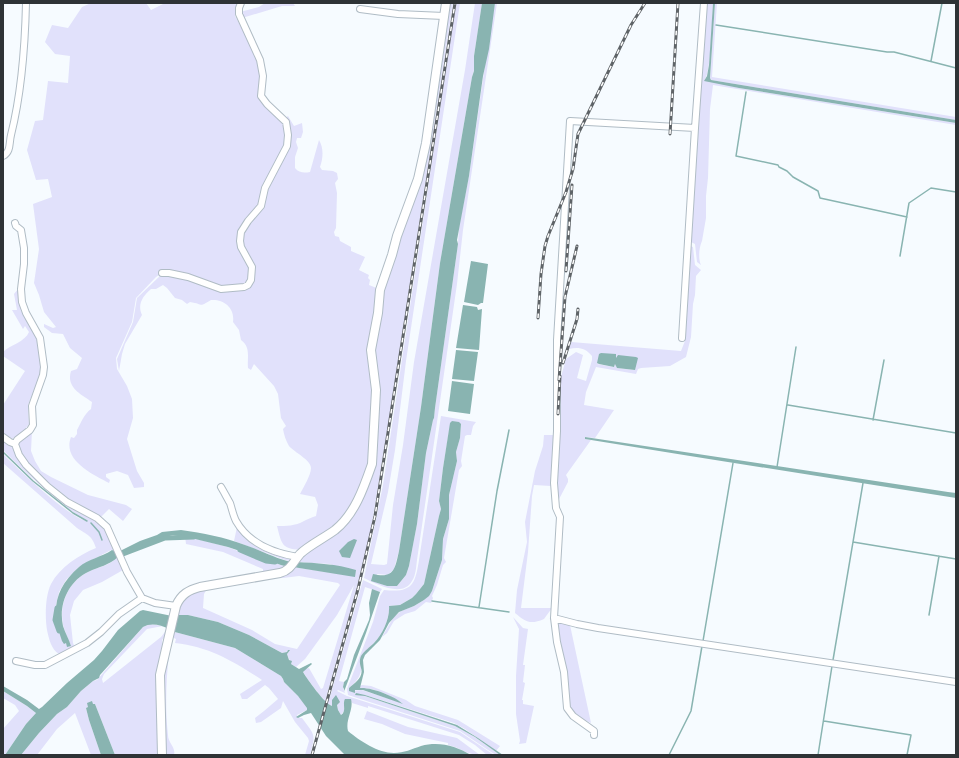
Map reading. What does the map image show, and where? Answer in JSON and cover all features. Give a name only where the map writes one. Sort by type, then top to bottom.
[{"type":"main road","points":[[162,755],[160,675],[175,610],[184,594],[193,589],[280,573],[288,570],[294,562],[346,519],[359,497],[372,464],[376,379],[371,360],[372,338],[382,283],[392,256],[396,236],[413,194],[422,161],[446,3]]},
{"type":"street","points":[[3,156],[8,154],[20,94],[25,40],[26,3]]},
{"type":"street","points":[[162,273],[188,277],[221,288],[244,287],[248,285],[251,280],[252,267],[241,247],[241,232],[261,206],[265,188],[287,146],[288,129],[284,119],[267,104],[261,96],[263,76],[259,55],[239,14],[241,3]]},
{"type":"street","points":[[682,338],[704,3]]},
{"type":"street","points":[[360,9],[398,14],[444,16]]},
{"type":"street","points":[[594,735],[594,731],[573,716],[567,708],[564,672],[557,642],[554,618],[560,517],[556,508],[554,483],[557,431],[557,340],[570,121],[695,128]]},
{"type":"street","points":[[15,444],[17,440],[30,430],[33,425],[32,406],[43,375],[44,367],[39,334],[26,313],[22,302],[21,289],[24,256],[21,230],[16,226],[16,223]]},
{"type":"street","points":[[3,437],[15,444],[19,455],[26,465],[47,486],[66,502],[104,523],[109,530],[117,550],[142,598],[175,610]]},
{"type":"street","points":[[221,487],[230,503],[235,519],[240,528],[266,549],[278,553],[294,562]]},
{"type":"street","points":[[16,660],[40,666],[45,665],[87,643],[101,632],[119,614],[142,598]]},
{"type":"street","points":[[554,618],[591,627],[956,682]]},
{"type":"shaded area","points":[[91,3],[146,3],[151,10],[165,3],[239,3],[235,9],[235,16],[252,46],[259,64],[261,78],[259,91],[283,123],[286,133],[285,143],[260,205],[239,231],[250,274],[247,282],[228,286],[217,285],[165,271],[156,277],[136,298],[132,322],[116,358],[117,369],[127,386],[132,399],[133,418],[127,439],[137,471],[144,483],[144,487],[134,488],[128,475],[117,471],[106,474],[106,477],[110,480],[109,483],[87,471],[80,465],[71,453],[69,445],[71,437],[74,438],[77,434],[77,430],[86,413],[91,409],[92,402],[75,390],[72,386],[70,381],[71,371],[77,369],[82,358],[70,348],[63,334],[52,333],[44,327],[44,324],[53,328],[56,327],[44,312],[34,283],[39,249],[33,204],[52,197],[48,179],[36,180],[27,150],[35,121],[43,120],[48,81],[68,83],[70,56],[55,54],[45,42],[52,25],[68,28],[82,7]]},
{"type":"shaded area","points":[[265,3],[293,3],[295,6],[282,6],[242,18],[240,12],[259,7]]},
{"type":"shaded area","points":[[448,3],[453,3],[371,529],[357,587],[326,698],[329,699],[330,697],[363,580],[382,589],[380,592],[365,587],[339,681],[344,682],[343,687],[345,693],[338,690],[337,691],[347,696],[460,732],[494,755],[487,755],[459,735],[368,706],[368,708],[352,703],[350,699],[344,701],[344,711],[341,715],[337,705],[332,704],[332,706],[325,701],[303,672],[305,669],[309,668],[321,689],[323,688],[354,585],[337,615],[305,659],[296,667],[291,664],[287,654],[289,650],[282,653],[249,635],[218,622],[188,615],[176,615],[185,594],[208,587],[204,594],[203,608],[252,630],[275,644],[297,649],[340,585],[338,583],[299,576],[283,578],[274,577],[293,567],[355,576],[330,564],[296,562],[338,531],[371,473],[379,391],[379,376],[374,355],[382,287],[413,201]]},
{"type":"shaded area","points":[[456,3],[460,3],[406,361],[395,450],[388,492],[371,564],[387,564],[393,505],[414,362],[465,70],[475,3],[482,3],[474,56],[474,71],[440,263],[421,407],[399,551],[394,569],[388,575],[377,574],[375,581],[387,586],[397,586],[406,575],[417,524],[426,453],[434,418],[458,244],[459,226],[469,176],[491,23],[495,3],[497,3],[463,230],[457,284],[416,571],[408,586],[402,589],[396,589],[382,586],[364,578],[383,485]]},
{"type":"shaded area","points":[[482,3],[495,3],[469,176],[457,240],[458,244],[434,418],[426,453],[417,524],[406,575],[397,586],[387,586],[371,581],[373,574],[389,574],[395,568],[399,551],[421,407],[440,263],[474,71],[474,56]]},
{"type":"shaded area","points":[[706,3],[713,3],[709,66],[705,79],[739,88],[956,123],[956,125],[713,85],[710,109],[706,218],[699,253],[701,265],[697,262],[695,244],[691,242]]},
{"type":"shaded area","points":[[713,3],[715,3],[711,80],[956,120],[956,123],[704,81],[707,76],[709,65]]},
{"type":"shaded area","points":[[715,3],[717,3],[712,77],[956,117],[956,120],[711,80]]},
{"type":"shaded area","points":[[288,116],[294,126],[302,123],[303,132],[301,138],[297,138],[296,142],[298,148],[295,157],[295,168],[298,171],[310,172],[319,140],[322,146],[322,161],[320,167],[322,170],[337,173],[338,179],[335,183],[337,193],[335,236],[339,237],[340,241],[351,247],[351,251],[365,257],[359,270],[369,275],[369,285],[379,289],[376,304],[369,471],[342,522],[304,550],[291,549],[284,545],[280,538],[277,526],[294,525],[316,516],[318,505],[315,497],[300,494],[310,474],[311,468],[308,462],[291,448],[287,442],[283,429],[286,426],[281,418],[278,394],[274,386],[254,364],[251,370],[248,368],[248,352],[246,346],[241,340],[239,330],[233,322],[232,313],[228,305],[216,300],[211,300],[202,305],[190,302],[187,304],[182,300],[175,298],[163,285],[156,289],[151,289],[142,300],[140,307],[142,315],[125,344],[119,371],[117,359],[133,322],[137,298],[162,274],[165,273],[214,288],[244,288],[253,276],[240,237],[255,216],[264,192],[288,146],[284,119]]},
{"type":"shaded area","points":[[690,246],[693,247],[695,265],[701,270],[696,276],[691,337],[686,357],[670,366],[638,369],[636,374],[596,367],[586,392],[584,405],[614,410],[595,438],[585,437],[585,439],[591,440],[566,475],[568,482],[557,503],[556,483],[560,380],[566,359],[576,352],[583,355],[577,378],[586,381],[592,360],[592,356],[587,351],[579,348],[569,349],[571,342],[681,351],[685,341]],"holes":[[[616,354],[616,358],[635,370],[617,368],[616,364],[614,367],[597,364]]]},
{"type":"shaded area","points":[[471,261],[488,264],[483,303],[478,305],[464,302]]},
{"type":"shaded area","points":[[18,289],[21,311],[37,335],[42,370],[28,405],[29,424],[23,432],[10,440],[3,434],[3,405],[25,371],[3,356],[3,352],[21,341],[29,332],[25,326],[23,329],[12,310],[17,310],[14,294]]},
{"type":"shaded area","points":[[463,305],[477,307],[478,310],[482,309],[479,350],[456,348]]},
{"type":"shaded area","points":[[456,350],[478,352],[474,381],[452,379]]},
{"type":"shaded area","points":[[599,354],[616,354],[616,358],[618,355],[638,358],[635,370],[617,368],[615,364],[614,367],[597,363]]},
{"type":"shaded area","points":[[452,381],[474,384],[470,414],[448,411]]},
{"type":"shaded area","points":[[441,416],[476,422],[473,426],[471,435],[465,436],[461,461],[462,466],[459,470],[444,558],[446,562],[443,565],[431,603],[426,602],[415,611],[405,614],[394,621],[387,633],[382,637],[393,618],[401,611],[424,600],[432,591],[442,560],[443,539],[449,519],[449,495],[457,461],[456,452],[460,438],[461,424],[449,431],[439,501],[441,509],[424,584],[412,598],[400,605],[389,606],[387,620],[383,630],[375,642],[364,653],[359,676],[354,684],[349,688],[349,691],[362,690],[402,703],[377,690],[360,688],[362,685],[371,686],[406,700],[415,706],[458,720],[500,746],[496,751],[465,729],[454,723],[362,695],[455,726],[475,737],[500,755],[496,755],[460,731],[348,695],[347,689],[373,622],[380,596],[384,590],[401,590],[410,586],[416,576]]},
{"type":"shaded area","points":[[452,421],[459,422],[461,424],[460,438],[456,452],[457,461],[449,495],[449,519],[443,539],[442,560],[432,591],[424,600],[399,612],[389,623],[380,640],[365,655],[363,660],[364,672],[360,688],[383,693],[403,704],[363,690],[355,690],[355,693],[349,691],[349,688],[360,677],[362,671],[360,662],[361,656],[383,631],[387,621],[389,606],[400,605],[412,598],[424,584],[441,509],[439,501],[443,468],[450,423]]},
{"type":"shaded area","points":[[32,431],[31,451],[41,471],[88,495],[126,505],[132,509],[123,521],[109,509],[101,517],[72,503],[47,483],[22,456],[17,443]]},
{"type":"shaded area","points":[[544,435],[555,435],[551,486],[534,485],[521,608],[552,608],[544,619],[535,622],[528,622],[515,613],[517,590],[527,542],[525,522],[535,471],[543,446]]},
{"type":"shaded area","points":[[585,437],[956,493],[956,498],[585,439]]},
{"type":"shaded area","points":[[3,438],[13,446],[36,478],[103,524],[116,552],[111,550],[79,567],[66,580],[59,592],[55,610],[57,628],[66,643],[71,646],[63,625],[62,609],[66,594],[70,588],[81,576],[92,570],[107,565],[118,557],[123,570],[102,582],[83,590],[74,601],[70,615],[73,643],[75,648],[59,654],[52,647],[47,630],[46,607],[49,589],[59,572],[70,562],[96,548],[93,540],[89,536],[77,528],[3,463],[3,454],[31,481],[58,503],[80,519],[88,521],[64,505],[15,462],[3,450]]},
{"type":"shaded area","points":[[237,527],[248,538],[295,558],[292,562],[234,541]]},
{"type":"shaded area","points":[[181,530],[229,540],[292,562],[288,567],[228,547],[173,535],[158,539],[122,555],[120,551],[162,532]]},
{"type":"shaded area","points":[[185,536],[228,547],[253,557],[288,567],[263,574],[263,569],[223,552],[186,544]]},
{"type":"shaded area","points":[[354,539],[357,540],[350,558],[342,557],[339,551],[348,542]]},
{"type":"shaded area","points":[[112,550],[116,552],[118,557],[107,564],[81,576],[70,587],[66,594],[62,610],[62,618],[63,626],[71,646],[67,647],[66,643],[64,644],[62,641],[56,620],[57,601],[60,592],[64,584],[79,567]]},
{"type":"shaded area","points":[[296,562],[326,564],[349,568],[356,570],[355,577],[293,567]]},
{"type":"shaded area","points":[[372,589],[380,592],[345,691],[343,687],[344,682],[347,679],[354,655],[369,620],[369,603]]},
{"type":"shaded area","points":[[143,610],[172,616],[169,629],[156,625],[146,625],[143,627],[100,675],[99,678],[81,691],[67,707],[57,714],[21,755],[5,755],[26,724],[36,713],[3,691],[3,686],[39,709],[94,660],[118,630]]},
{"type":"shaded area","points":[[176,615],[188,615],[218,622],[249,635],[282,653],[290,650],[287,654],[289,660],[292,661],[291,664],[299,669],[311,663],[312,664],[303,672],[312,685],[325,701],[332,706],[332,700],[336,695],[340,702],[337,705],[341,715],[344,712],[345,699],[351,699],[352,703],[347,727],[348,731],[358,739],[376,749],[398,753],[421,746],[441,744],[459,749],[471,755],[345,755],[326,736],[311,713],[298,718],[296,717],[307,710],[307,708],[298,696],[284,682],[281,676],[235,648],[171,631]]},
{"type":"shaded area","points":[[513,617],[523,628],[528,629],[523,665],[525,665],[523,682],[525,683],[522,700],[523,704],[534,706],[526,743],[519,744],[520,741],[516,714],[516,676],[519,629]]},
{"type":"shaded area","points":[[555,621],[570,625],[591,723],[578,717],[569,708]]},
{"type":"shaded area","points":[[150,624],[163,626],[147,629],[104,674],[102,679],[103,683],[161,637],[168,628],[168,633],[162,640],[163,649],[159,752],[156,755],[115,755],[95,704],[86,708],[101,755],[91,755],[75,713],[57,729],[37,755],[21,755],[57,714],[67,707],[81,691],[93,681],[97,680],[143,627]]},
{"type":"shaded area","points":[[171,631],[235,648],[281,676],[284,682],[308,708],[297,715],[298,718],[302,718],[310,728],[314,738],[310,755],[305,755],[309,741],[308,738],[295,722],[283,701],[281,708],[261,722],[256,723],[255,718],[278,699],[265,685],[247,699],[242,699],[240,694],[262,680],[231,661],[210,651],[175,643],[176,639]]},
{"type":"shaded area","points":[[169,654],[166,715],[168,738],[174,750],[174,755],[165,755],[164,678],[165,664]]},
{"type":"shaded area","points":[[3,691],[36,713],[26,724],[5,755],[3,755],[3,729],[19,711],[15,705],[3,698]]},
{"type":"shaded area","points":[[356,693],[457,725],[503,755],[500,755],[475,737],[455,726],[365,696],[355,695]]},
{"type":"shaded area","points":[[92,701],[93,704],[95,704],[115,755],[101,755],[86,708],[88,707],[87,703]]},
{"type":"shaded area","points":[[367,711],[408,727],[457,738],[480,755],[468,753],[448,745],[448,743],[405,734],[382,724],[364,719]]},
{"type":"waterway","points":[[931,61],[942,3]]},
{"type":"waterway","points":[[716,25],[894,52],[956,68]]},
{"type":"waterway","points":[[746,92],[736,156],[778,165],[793,177],[818,191],[820,198],[907,217]]},
{"type":"waterway","points":[[900,256],[909,203],[931,188],[956,192]]},
{"type":"waterway","points":[[777,467],[796,347]]},
{"type":"waterway","points":[[873,420],[884,360]]},
{"type":"waterway","points":[[788,405],[956,433]]},
{"type":"waterway","points":[[479,607],[497,491],[509,430]]},
{"type":"waterway","points":[[3,452],[33,481],[73,513],[87,521]]},
{"type":"waterway","points":[[703,641],[733,463]]},
{"type":"waterway","points":[[833,660],[863,483]]},
{"type":"waterway","points":[[91,523],[99,532],[102,540]]},
{"type":"waterway","points":[[123,554],[165,538],[194,537]]},
{"type":"waterway","points":[[853,542],[956,559]]},
{"type":"waterway","points":[[240,550],[266,561],[275,562]]},
{"type":"waterway","points":[[929,615],[939,556]]},
{"type":"waterway","points":[[432,601],[509,612]]},
{"type":"waterway","points":[[57,608],[55,620],[59,631]]},
{"type":"waterway","points":[[669,755],[691,711],[702,646]]},
{"type":"waterway","points":[[818,755],[832,666]]},
{"type":"waterway","points":[[824,721],[911,735],[907,755]]},
{"type":"railway","points":[[312,755],[358,589],[375,516],[455,3]]},
{"type":"railway","points":[[538,318],[541,274],[545,246],[566,192],[573,169],[578,134],[631,25],[645,3]]},
{"type":"railway","points":[[670,134],[678,3]]},
{"type":"railway","points":[[566,271],[572,185]]},
{"type":"railway","points":[[559,380],[565,297],[577,246]]},
{"type":"railway","points":[[563,363],[577,319],[578,309]]},
{"type":"railway","points":[[558,414],[560,376]]}]
